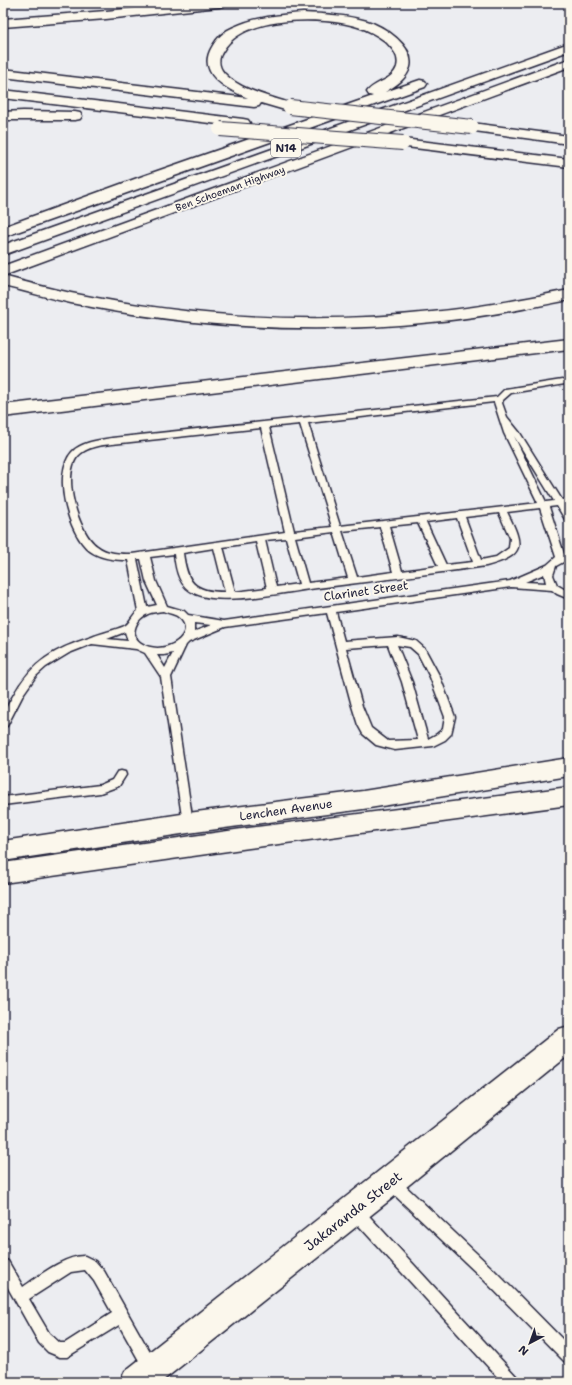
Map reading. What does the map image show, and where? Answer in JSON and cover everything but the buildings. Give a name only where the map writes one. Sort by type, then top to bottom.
[{"type":"main road","points":[[3,23],[99,16],[219,3]]},
{"type":"main road","points":[[288,107],[240,90],[221,78],[215,69],[212,60],[218,45],[225,38],[254,24],[294,16],[323,17],[352,21],[374,29],[390,38],[398,46],[404,58],[403,67],[399,74],[392,81],[340,111]]},
{"type":"main road","name":"Ben Schoeman Highway","points":[[3,250],[569,46]]},
{"type":"main road","name":"Ben Schoeman Highway","points":[[3,271],[569,63]]},
{"type":"main road","points":[[3,73],[288,107],[569,138]]},
{"type":"main road","points":[[336,149],[471,107],[569,73]]},
{"type":"main road","points":[[3,232],[148,179],[434,79]]},
{"type":"main road","name":"N14","points":[[3,94],[569,163]]},
{"type":"main road","points":[[3,116],[72,116],[403,143]]},
{"type":"main road","points":[[3,216],[34,212],[60,206],[148,179]]},
{"type":"main road","points":[[3,281],[47,293],[136,310],[203,318],[268,322],[336,322],[452,315],[569,295]]},
{"type":"main road","points":[[3,411],[569,344]]},
{"type":"main road","name":"Lenchen Avenue","points":[[3,851],[188,823],[363,800],[569,767]]},
{"type":"main road","name":"Lenchen Avenue","points":[[3,873],[249,838],[569,796]]},
{"type":"main road","name":"Jakaranda Street","points":[[144,1376],[390,1182],[569,1038]]},
{"type":"lane","points":[[562,382],[514,389],[504,392],[499,399],[498,404],[508,432],[544,506],[565,557]]},
{"type":"lane","points":[[499,399],[112,441],[87,446],[74,454],[71,458],[66,476],[72,509],[80,533],[90,546],[100,553],[112,557],[132,557],[260,538],[460,516],[565,502]]},
{"type":"lane","points":[[501,414],[518,434],[533,462],[565,502],[569,519]]},
{"type":"lane","points":[[303,421],[353,580]]},
{"type":"lane","points":[[264,425],[290,535],[305,587]]},
{"type":"lane","points":[[178,550],[182,574],[186,582],[195,589],[208,594],[231,596],[305,587],[478,564],[504,558],[511,553],[516,546],[516,539],[502,510]]},
{"type":"lane","points":[[460,516],[478,564]]},
{"type":"lane","points":[[421,520],[443,568]]},
{"type":"lane","points":[[384,524],[398,574]]},
{"type":"lane","points":[[260,538],[272,591]]},
{"type":"lane","points":[[218,544],[231,596]]},
{"type":"lane","points":[[145,555],[151,581],[163,608]]},
{"type":"lane","points":[[132,557],[143,612],[136,617],[130,627],[131,638],[136,645]]},
{"type":"lane","name":"Clarinet Street","points":[[511,584],[549,568],[554,562],[565,557]]},
{"type":"lane","points":[[549,568],[549,581],[553,587],[569,596]]},
{"type":"lane","name":"Clarinet Street","points":[[92,641],[136,645],[149,650],[163,652],[173,649],[184,642],[224,624],[511,584],[553,587]]},
{"type":"lane","name":"Clarinet Street","points":[[143,612],[163,608],[172,609],[181,613],[187,618],[224,624]]},
{"type":"lane","points":[[331,609],[357,706],[363,726],[367,731],[380,742],[395,746],[424,744],[433,742],[442,737],[449,725],[450,717],[435,677],[422,652],[417,646],[407,642],[341,645]]},
{"type":"lane","points":[[166,676],[190,632],[190,625],[187,618]]},
{"type":"lane","points":[[3,723],[28,680],[35,672],[61,652],[130,627]]},
{"type":"lane","points":[[392,642],[407,682],[424,744]]},
{"type":"lane","points":[[149,650],[166,676],[188,823]]},
{"type":"lane","points":[[3,801],[100,789],[112,785],[120,779],[122,775]]},
{"type":"lane","points":[[390,1182],[489,1275],[569,1356]]},
{"type":"lane","points":[[354,1210],[512,1382]]},
{"type":"lane","points":[[21,1296],[60,1271],[74,1264],[83,1263],[92,1267],[99,1276],[121,1315],[144,1376]]},
{"type":"lane","points":[[3,1266],[44,1338],[53,1347],[60,1350],[67,1350],[121,1315]]}]
